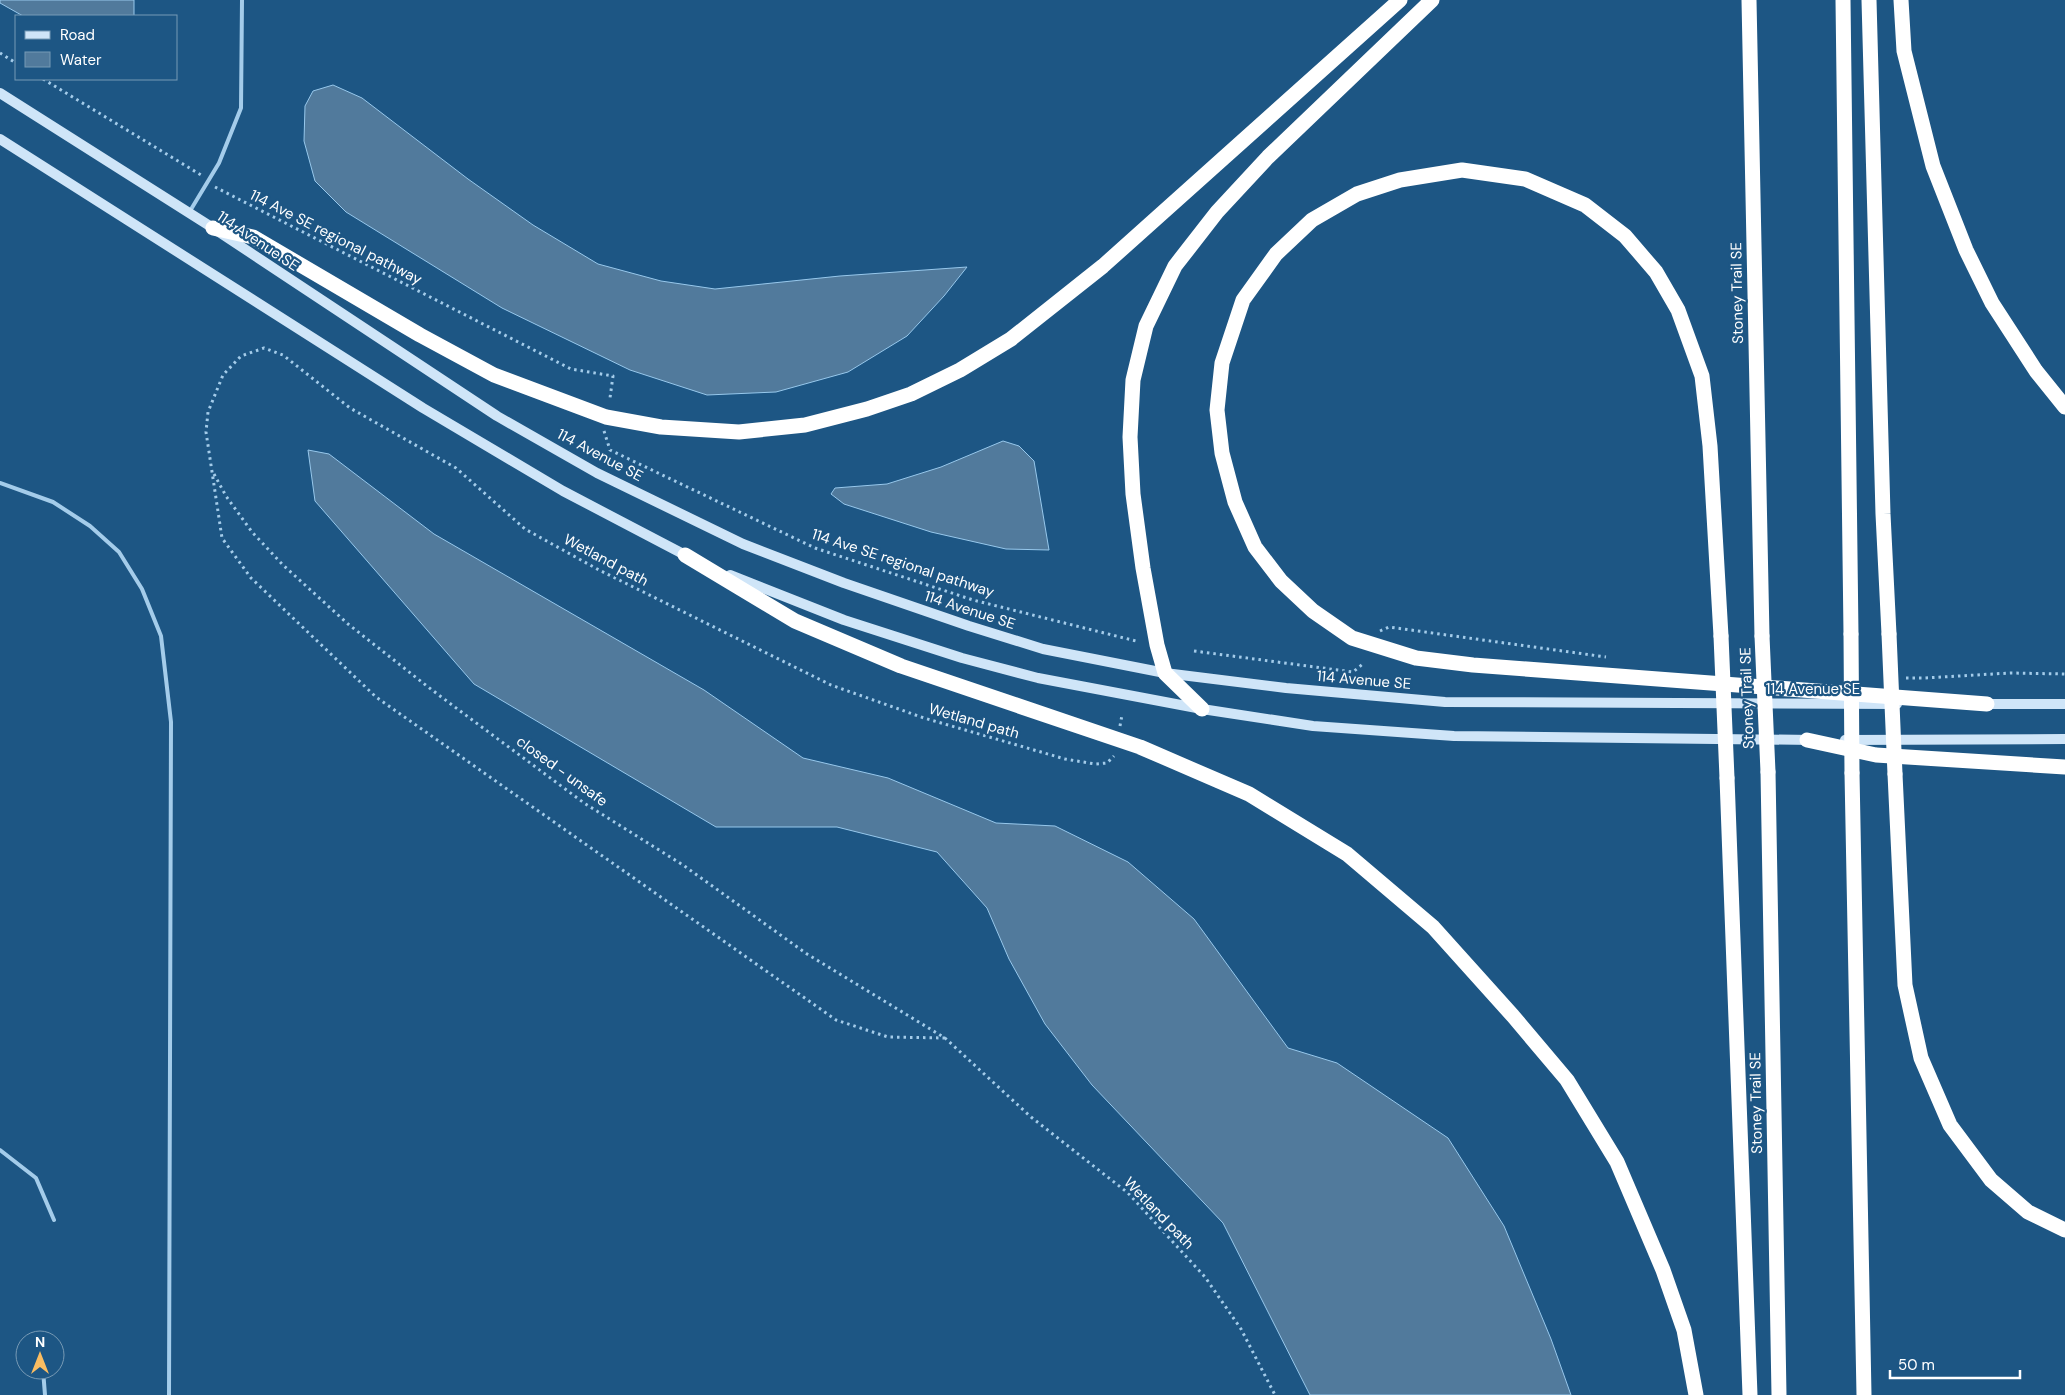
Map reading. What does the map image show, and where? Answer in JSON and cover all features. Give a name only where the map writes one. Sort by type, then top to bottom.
[{"type":"highway","points":[[213,228],[253,237],[412,331],[494,375],[606,417],[661,427],[739,432],[805,425],[867,409],[911,394],[960,370],[1011,339],[1103,266],[1400,0]]},
{"type":"highway","points":[[1202,709],[1166,673],[1157,645],[1142,568],[1133,494],[1130,436],[1133,380],[1146,326],[1175,266],[1217,212],[1268,157],[1432,0]]},
{"type":"highway","name":"Stoney Trail SE","points":[[1749,0],[1762,636],[1768,772],[1778,1395]]},
{"type":"highway","points":[[1843,0],[1852,773],[1864,1395]]},
{"type":"highway","points":[[1869,0],[1883,514],[1905,985],[1921,1058],[1950,1125],[1991,1180],[2028,1212],[2065,1230]]},
{"type":"highway","points":[[1901,0],[1904,51],[1933,166],[1966,250],[1992,303],[2036,371],[2065,406]]},
{"type":"highway","points":[[1750,1395],[1727,778],[1721,636],[1710,446],[1702,376],[1678,310],[1656,272],[1626,236],[1585,205],[1525,179],[1462,170],[1400,180],[1356,194],[1312,220],[1276,254],[1243,300],[1222,363],[1217,410],[1222,453],[1236,502],[1255,546],[1281,581],[1313,611],[1352,638],[1416,658],[1473,665],[1987,704]]},
{"type":"highway","points":[[685,555],[795,621],[902,666],[1140,747],[1249,794],[1347,854],[1433,927],[1513,1016],[1567,1080],[1617,1162],[1663,1270],[1684,1330],[1696,1395]]},
{"type":"highway","points":[[1807,740],[1876,755],[2065,768]]},
{"type":"main road","name":"114 Avenue SE","points":[[0,93],[213,228],[497,416],[596,473],[743,544],[844,583],[1043,649],[1166,673],[1286,688],[1445,702],[2065,704]]},
{"type":"main road","points":[[0,139],[423,408],[563,491],[685,555],[746,582],[844,620],[962,658],[1038,678],[1202,709],[1313,726],[1454,736],[1807,740],[2065,739]]},
{"type":"lane","points":[[189,213],[219,163],[241,108],[242,0]]},
{"type":"lane","points":[[0,483],[53,502],[90,526],[119,552],[142,589],[162,636],[171,722],[169,1395]]},
{"type":"lane","points":[[0,1150],[36,1178],[54,1220]]},
{"type":"lane","points":[[44,1380],[45,1395]]},
{"type":"path","points":[[0,53],[15,61]]},
{"type":"path","name":"114 Ave SE regional pathway","points":[[45,80],[195,170],[218,190],[571,369],[613,376],[610,398]]},
{"type":"path","name":"Wetland path","points":[[1114,756],[1107,763],[1095,764],[1065,759],[924,718],[831,685],[599,570],[525,528],[456,468],[350,408],[283,355],[264,348],[241,356],[222,375],[208,412],[206,432],[222,538],[251,578],[376,698],[836,1020],[888,1037],[944,1038],[1031,1117],[1128,1193],[1205,1277],[1241,1329],[1276,1395]]},
{"type":"path","name":"114 Ave SE regional pathway","points":[[604,430],[610,450],[814,548],[973,600],[1136,641]]},
{"type":"path","name":"closed - unsafe","points":[[212,470],[226,496],[252,532],[283,565],[348,624],[432,690],[584,802],[684,866],[807,954],[944,1038]]},
{"type":"path","points":[[1194,651],[1353,672],[1364,663]]},
{"type":"water","points":[[0,0],[134,0],[134,15],[21,15],[0,3]]},
{"type":"water","points":[[333,85],[362,98],[468,179],[533,225],[598,264],[661,281],[715,289],[840,276],[967,267],[944,296],[907,336],[848,372],[776,392],[707,395],[630,370],[502,308],[346,212],[315,181],[304,141],[305,106],[313,91]]},
{"type":"water","points":[[1003,441],[1019,446],[1034,461],[1049,550],[1006,549],[931,532],[844,504],[831,494],[835,488],[887,484],[941,467]]},
{"type":"water","points":[[308,450],[329,454],[434,534],[704,690],[803,758],[888,778],[996,823],[1055,826],[1128,862],[1194,919],[1288,1048],[1337,1063],[1448,1138],[1504,1226],[1551,1339],[1571,1395],[1310,1395],[1223,1223],[1092,1085],[1045,1024],[1009,959],[987,908],[937,852],[837,827],[716,827],[474,684],[315,501]]}]
